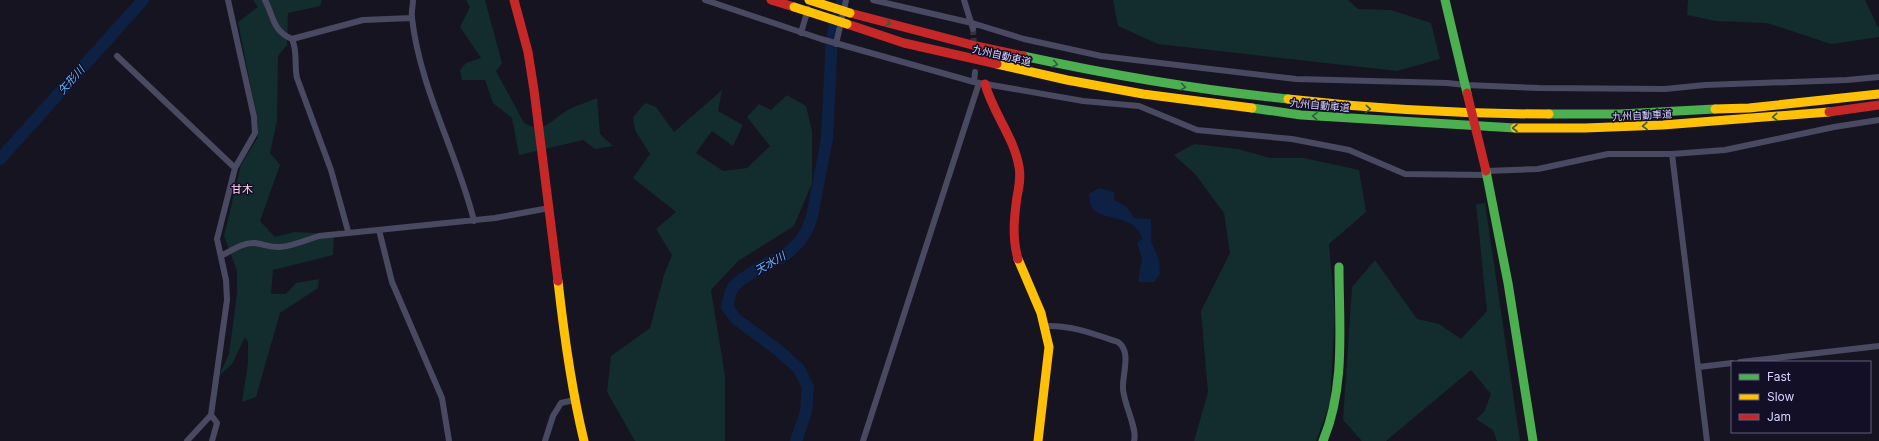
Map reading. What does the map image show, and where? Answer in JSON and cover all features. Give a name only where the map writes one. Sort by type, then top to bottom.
[{"type":"main road","points":[[514,0],[528,52],[574,400],[584,441]]},
{"type":"main road","name":"九州自動車道","points":[[771,0],[904,43],[1067,80],[1143,94],[1301,115],[1500,128],[1585,128],[1663,125],[1814,114],[1879,105]]},
{"type":"main road","name":"九州自動車道","points":[[810,0],[971,45],[1076,69],[1230,94],[1369,109],[1501,116],[1584,116],[1744,108],[1879,94]]},
{"type":"main road","points":[[1445,0],[1486,173],[1508,284],[1533,441]]},
{"type":"main road","points":[[979,83],[1009,137],[1019,166],[1013,231],[1015,244],[1018,259],[1046,326],[1049,347],[1038,441]]},
{"type":"main road","points":[[1814,114],[1879,110]]},
{"type":"main road","points":[[1324,441],[1331,428],[1335,411],[1340,349],[1339,267]]},
{"type":"street","points":[[187,441],[211,415],[227,300],[226,280],[217,239],[235,168],[255,133],[254,117],[228,0]]},
{"type":"street","points":[[265,0],[270,9],[274,24],[283,35],[292,39],[363,20],[412,18]]},
{"type":"street","points":[[413,0],[412,18],[420,66],[457,166],[474,221]]},
{"type":"street","points":[[706,0],[760,17],[801,33],[836,44],[979,83],[1083,101],[1139,106],[1198,130],[1292,139],[1349,150],[1405,174],[1486,173],[1538,169],[1608,154],[1672,154],[1725,150],[1834,127],[1879,120]]},
{"type":"street","points":[[801,33],[810,0]]},
{"type":"street","points":[[836,44],[846,0]]},
{"type":"street","points":[[873,0],[1024,39],[1101,56],[1296,79],[1447,83],[1466,89],[1665,89],[1705,85],[1847,80],[1879,77]]},
{"type":"street","points":[[964,0],[973,26]]},
{"type":"street","points":[[292,39],[296,53],[295,70],[297,78],[331,170],[348,232]]},
{"type":"street","points":[[117,56],[235,168]]},
{"type":"street","points":[[863,441],[979,83],[975,72]]},
{"type":"street","points":[[1672,154],[1707,441]]},
{"type":"street","points":[[221,256],[242,245],[254,242],[271,247],[280,247],[293,245],[319,236],[474,221],[549,208]]},
{"type":"street","points":[[379,230],[392,282],[442,398],[449,441]]},
{"type":"street","points":[[1046,326],[1057,325],[1076,328],[1118,342],[1123,346],[1126,356],[1123,390],[1126,408],[1135,434],[1134,441]]},
{"type":"street","points":[[1749,361],[1879,346]]},
{"type":"street","points":[[1699,367],[1731,363]]},
{"type":"street","points":[[545,441],[553,416],[561,403],[574,400]]},
{"type":"street","points":[[211,415],[217,423],[212,441]]},
{"type":"green space","points":[[253,0],[322,0],[320,6],[288,13],[287,45],[278,56],[277,121],[270,153],[280,165],[260,221],[275,237],[294,232],[334,234],[333,255],[273,270],[271,294],[286,294],[296,283],[319,279],[318,288],[280,313],[256,397],[242,402],[248,363],[248,342],[245,337],[232,364],[219,376],[229,354],[237,294],[237,271],[224,236],[241,165],[258,137],[258,123],[238,22],[258,7]]},
{"type":"green space","points":[[466,0],[485,0],[502,63],[496,71],[524,123],[531,126],[543,127],[568,110],[597,98],[600,134],[613,146],[595,149],[583,140],[519,155],[512,118],[493,103],[485,80],[462,80],[460,70],[466,63],[481,58],[460,27],[470,7]]},
{"type":"green space","points":[[1113,0],[1348,0],[1358,9],[1391,10],[1431,23],[1440,59],[1397,71],[1158,44],[1118,26]]},
{"type":"green space","points":[[1688,0],[1865,0],[1879,29],[1879,37],[1831,44],[1767,23],[1716,21],[1687,15]]},
{"type":"green space","points":[[722,90],[718,111],[743,125],[733,146],[712,131],[696,153],[723,171],[747,168],[770,146],[747,117],[759,104],[771,110],[787,95],[806,106],[812,131],[812,183],[794,226],[738,261],[711,290],[725,376],[725,441],[635,441],[607,392],[611,356],[650,328],[664,275],[672,255],[656,229],[676,212],[633,178],[650,154],[635,130],[633,117],[645,103],[656,107],[674,132]]},
{"type":"green space","points":[[1194,144],[1238,149],[1270,158],[1304,158],[1359,170],[1366,212],[1329,244],[1335,312],[1330,404],[1316,441],[1194,441],[1208,392],[1201,311],[1230,253],[1224,213],[1195,174],[1174,155]]},
{"type":"green space","points":[[1485,203],[1520,441],[1497,441],[1493,430],[1476,419],[1484,412],[1491,394],[1471,370],[1386,441],[1362,441],[1343,420],[1352,287],[1375,260],[1417,319],[1439,324],[1461,339],[1487,311],[1476,204]]},
{"type":"water","points":[[1099,188],[1114,192],[1114,200],[1127,207],[1134,218],[1151,219],[1151,241],[1159,260],[1160,274],[1154,282],[1138,282],[1142,258],[1137,243],[1142,239],[1138,231],[1125,221],[1102,215],[1095,211],[1091,206],[1089,194]]},
{"type":"waterway","name":"矢形川","points":[[0,159],[143,0]]},
{"type":"waterway","name":"天水川","points":[[796,441],[806,412],[808,387],[799,369],[778,350],[736,319],[727,307],[733,287],[742,279],[769,262],[781,258],[789,252],[801,240],[812,217],[827,138],[832,37],[842,0]]},
{"type":"tunnel","points":[[973,29],[974,47]]},
{"type":"traffic: fast","points":[[1445,0],[1467,93]]},
{"type":"traffic: fast","points":[[1023,56],[1155,81],[1288,99]]},
{"type":"traffic: fast","points":[[1252,108],[1301,115],[1515,128]]},
{"type":"traffic: fast","points":[[1549,114],[1620,114],[1715,109]]},
{"type":"traffic: fast","points":[[1486,171],[1508,283],[1533,441]]},
{"type":"traffic: fast","points":[[1323,441],[1335,399],[1338,377],[1340,355],[1339,267]]},
{"type":"traffic: slow","points":[[809,0],[850,13]]},
{"type":"traffic: slow","points":[[794,7],[847,24]]},
{"type":"traffic: slow","points":[[997,64],[1067,80],[1143,94],[1252,108]]},
{"type":"traffic: slow","points":[[1715,109],[1749,108],[1879,94]]},
{"type":"traffic: slow","points":[[1288,99],[1353,106],[1418,110],[1549,114]]},
{"type":"traffic: slow","points":[[1515,128],[1585,128],[1663,125],[1829,112]]},
{"type":"traffic: slow","points":[[1018,259],[1041,313],[1049,347],[1038,441]]},
{"type":"traffic: slow","points":[[558,281],[568,361],[584,441]]},
{"type":"traffic: jam","points":[[514,0],[528,52],[534,90],[558,281]]},
{"type":"traffic: jam","points":[[771,0],[794,7]]},
{"type":"traffic: jam","points":[[850,13],[976,46],[1023,56]]},
{"type":"traffic: jam","points":[[847,24],[904,43],[997,64]]},
{"type":"traffic: jam","points":[[985,84],[993,105],[1013,145],[1019,167],[1020,182],[1014,220],[1015,243],[1018,259]]},
{"type":"traffic: jam","points":[[1467,93],[1486,171]]},
{"type":"traffic: jam","points":[[1829,112],[1879,105]]},
{"type":"district","name":"甘木","points":[[242,189]]}]
